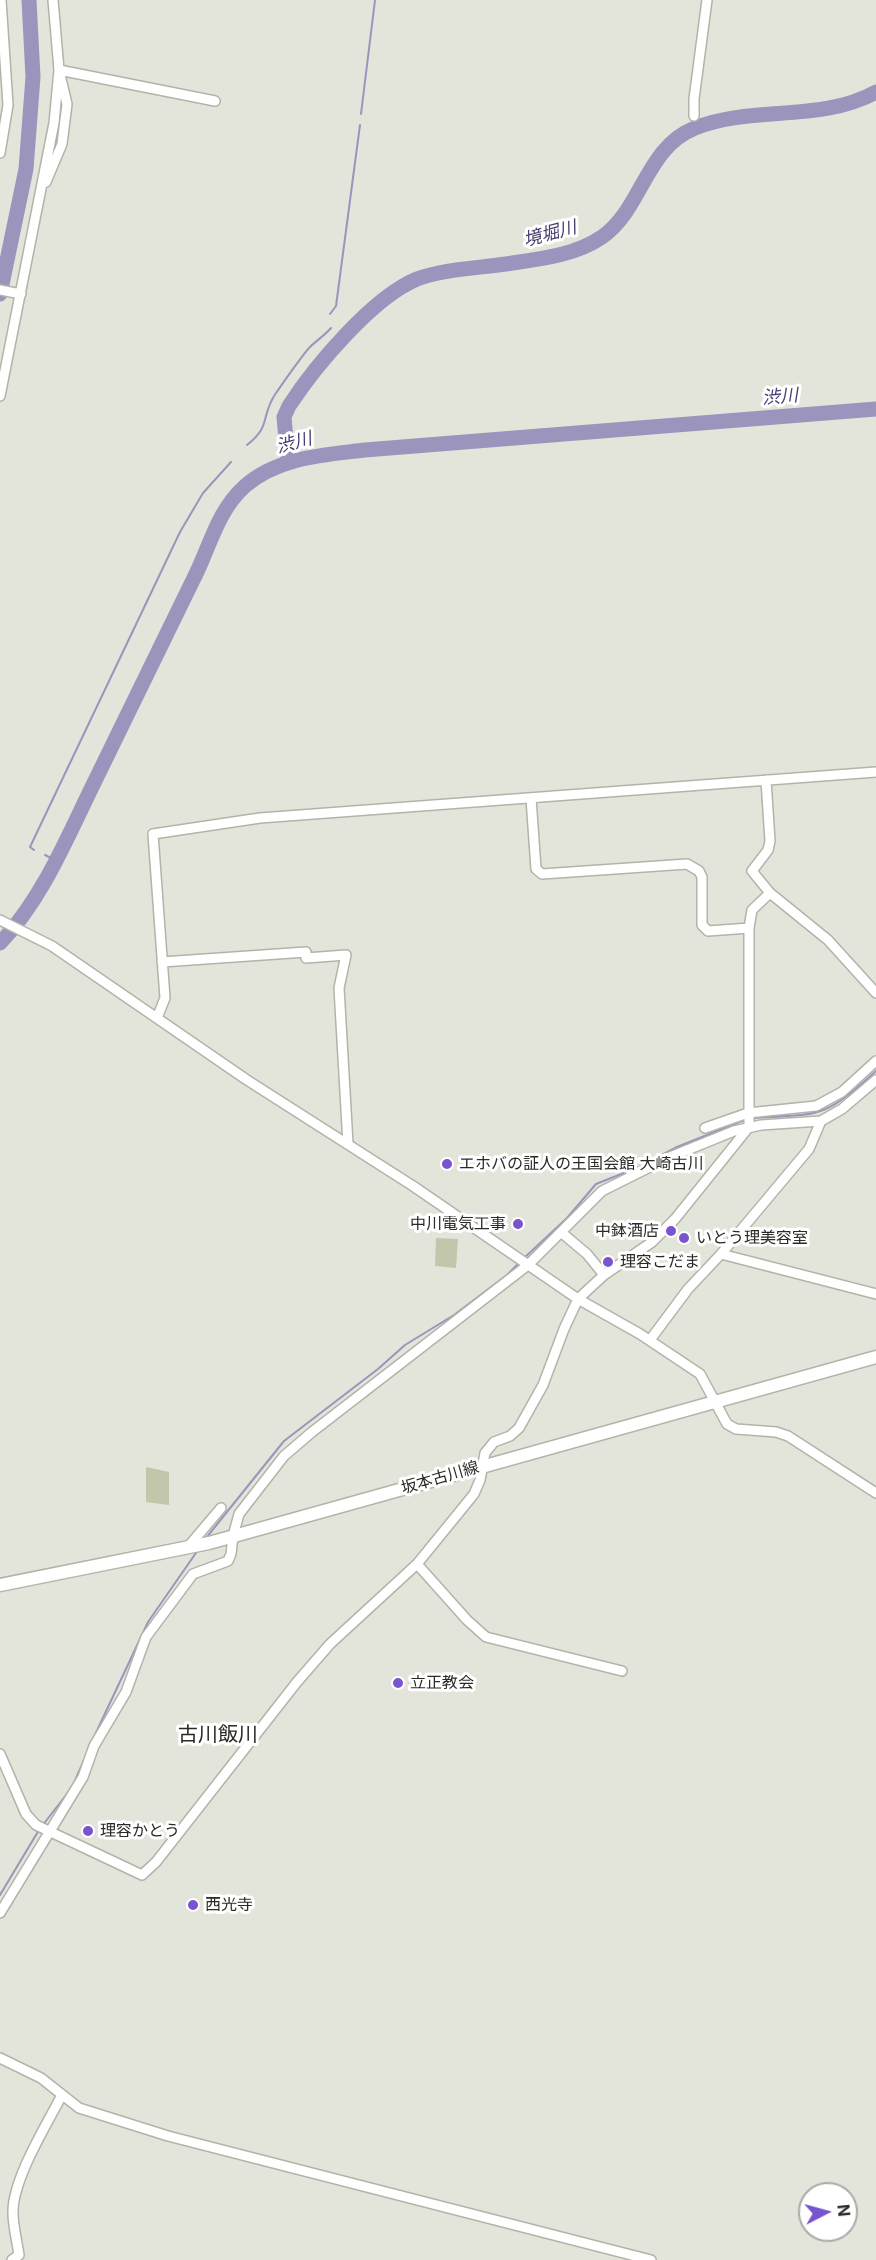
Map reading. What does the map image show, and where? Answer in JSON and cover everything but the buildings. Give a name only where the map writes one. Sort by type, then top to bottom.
[{"type":"main road","name":"坂本古川線","points":[[0,1585],[209,1543],[876,1357]]},
{"type":"street","points":[[0,153],[8,105],[1,0]]},
{"type":"street","points":[[0,396],[54,123],[59,70],[53,0]]},
{"type":"street","points":[[694,116],[706,0]]},
{"type":"street","points":[[59,70],[214,102]]},
{"type":"street","points":[[0,290],[19,294]]},
{"type":"street","points":[[157,1018],[165,998],[153,834],[260,818],[876,772]]},
{"type":"street","points":[[766,780],[770,841],[768,850],[752,871],[770,893],[828,940],[876,993]]},
{"type":"street","points":[[531,798],[536,869],[542,874],[687,864],[699,871],[702,878],[702,925],[704,928],[708,931],[749,928]]},
{"type":"street","points":[[0,1754],[26,1814],[36,1825],[142,1875],[156,1862],[330,1644],[417,1563],[474,1494],[483,1466],[484,1453],[490,1445],[519,1428],[543,1386],[578,1299],[604,1275],[645,1247],[667,1227],[749,1120],[749,928],[752,910],[770,893]]},
{"type":"street","points":[[0,920],[32,936],[578,1299],[650,1340],[700,1374],[727,1424],[736,1429],[776,1432],[788,1436],[876,1493]]},
{"type":"street","points":[[162,962],[306,952],[306,958],[346,955],[339,988],[348,1144]]},
{"type":"street","points":[[705,1128],[803,1109],[829,1101],[876,1061]]},
{"type":"street","points":[[0,1913],[84,1777],[94,1746],[126,1692],[146,1637],[193,1574],[228,1561],[239,1514],[284,1456],[527,1264],[562,1233],[602,1191],[749,1120],[821,1121],[842,1108],[876,1080]]},
{"type":"street","points":[[650,1340],[688,1289],[721,1254],[809,1149],[821,1121]]},
{"type":"street","points":[[562,1233],[587,1254],[604,1275]]},
{"type":"street","points":[[721,1254],[876,1294]]},
{"type":"street","points":[[188,1548],[221,1508]]},
{"type":"street","points":[[417,1563],[467,1620],[486,1636],[622,1671]]},
{"type":"street","points":[[0,2058],[41,2078],[91,2114],[168,2136],[651,2260]]},
{"type":"street","points":[[12,2260],[20,2255],[13,2212],[14,2202],[29,2159],[62,2095]]},
{"type":"green space","points":[[436,1238],[458,1239],[456,1268],[435,1266]]},
{"type":"green space","points":[[146,1467],[169,1472],[169,1505],[146,1502]]},
{"type":"waterway","points":[[0,294],[26,169],[33,77],[29,0]]},
{"type":"waterway","points":[[361,114],[375,0]]},
{"type":"waterway","name":"境堀川","points":[[288,463],[284,417],[289,406],[346,334],[400,288],[417,279],[438,273],[543,258],[580,249],[602,237],[616,225],[665,149],[678,137],[695,128],[740,117],[832,107],[855,102],[876,92]]},
{"type":"waterway","points":[[330,314],[336,306],[360,125]]},
{"type":"waterway","points":[[247,445],[260,432],[271,401],[293,369],[310,347],[331,328]]},
{"type":"waterway","name":"渋川","points":[[0,943],[28,908],[52,869],[227,507],[235,496],[258,476],[302,459],[365,450],[876,409]]},
{"type":"waterway","points":[[34,850],[30,847],[180,532],[203,493],[231,462]]},
{"type":"waterway","points":[[45,855],[55,860]]},
{"type":"waterway","points":[[753,1118],[794,1116],[820,1111],[844,1098],[876,1071]]},
{"type":"waterway","points":[[523,1259],[567,1218],[596,1184],[639,1167],[677,1147],[747,1119]]},
{"type":"waterway","points":[[206,1538],[284,1441],[378,1369],[405,1345],[454,1315],[507,1275],[519,1263]]},
{"type":"waterway","points":[[93,1739],[148,1622],[198,1550]]},
{"type":"waterway","points":[[74,1783],[84,1760]]},
{"type":"waterway","points":[[42,1826],[70,1790]]},
{"type":"waterway","points":[[0,1895],[39,1830]]},
{"type":"place","name":"エホバの証人の王国会館 大崎古川","points":[[447,1164]]},
{"type":"place","name":"中川電気工事","points":[[518,1224]]},
{"type":"place","name":"中鉢酒店","points":[[671,1231]]},
{"type":"place","name":"いとう理美容室","points":[[684,1238]]},
{"type":"place","name":"理容こだま","points":[[608,1262]]},
{"type":"place","name":"立正教会","points":[[398,1683]]},
{"type":"place","name":"理容かとう","points":[[88,1831]]},
{"type":"place","name":"西光寺","points":[[193,1905]]},
{"type":"district","name":"古川飯川","points":[[218,1735]]}]
